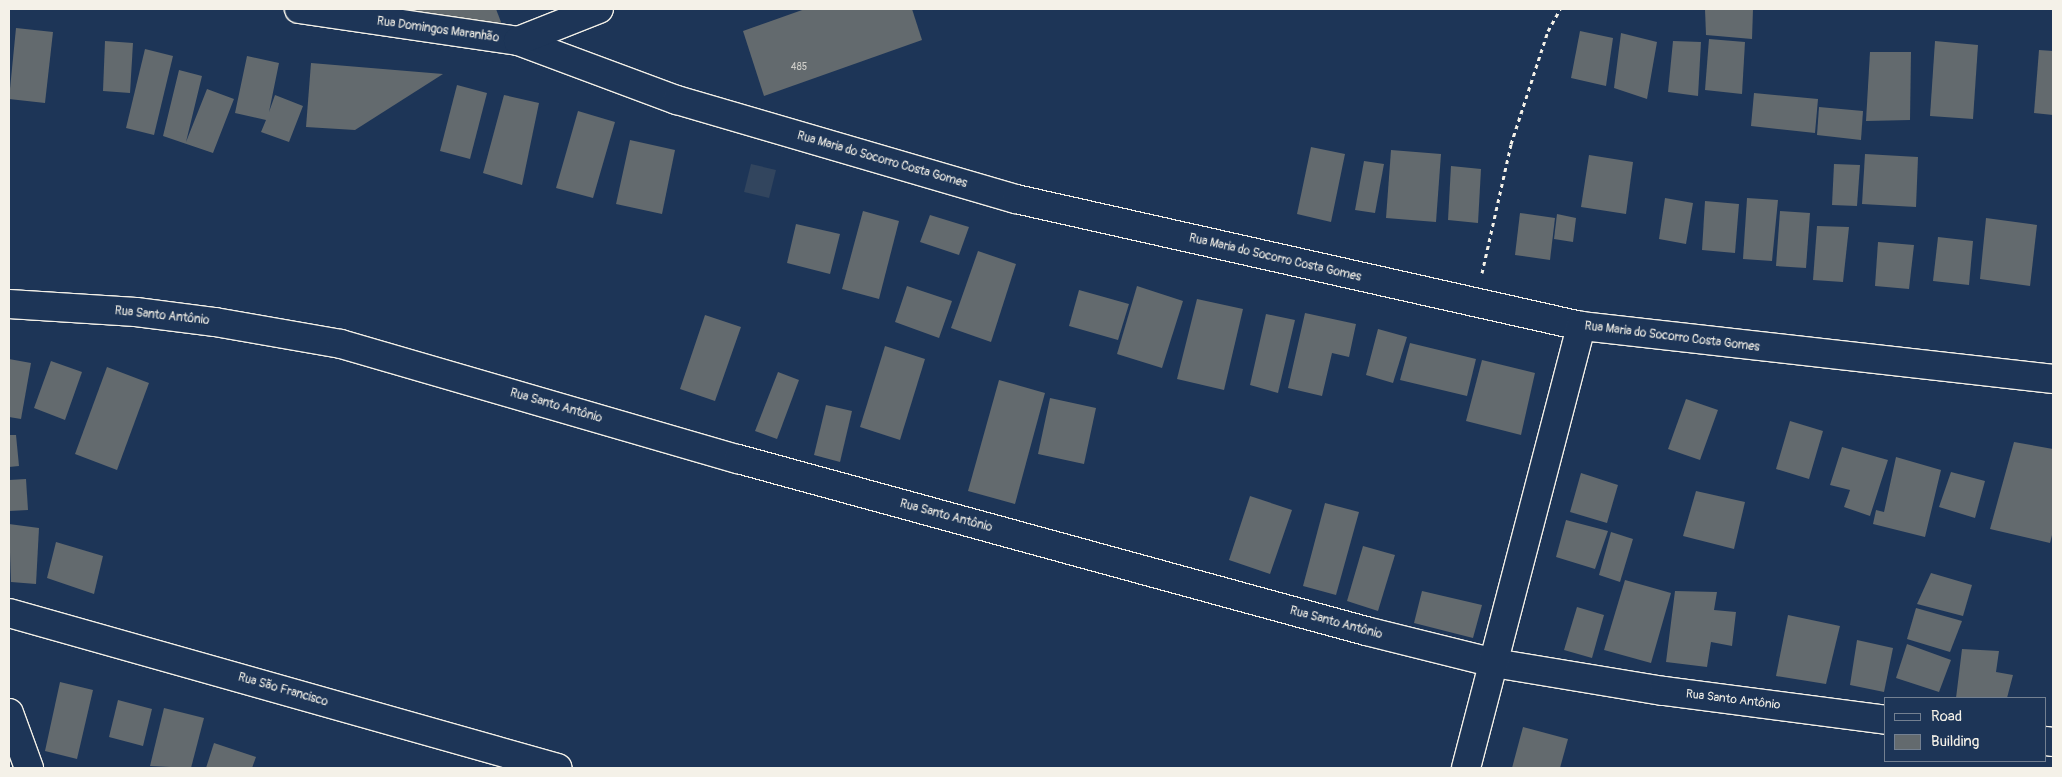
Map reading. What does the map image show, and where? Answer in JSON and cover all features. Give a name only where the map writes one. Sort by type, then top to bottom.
[{"type":"street","name":"Rua Domingos Maranhão","points":[[299,9],[518,41]]},
{"type":"street","points":[[518,41],[599,9]]},
{"type":"street","name":"Rua Maria do Socorro Costa Gomes","points":[[518,41],[677,100],[1016,199],[1476,303],[1581,326],[2053,379]]},
{"type":"street","name":"Rua Santo Antônio","points":[[9,304],[156,315],[342,344],[776,469],[1366,631],[1494,663],[1664,691],[1884,720]]},
{"type":"street","points":[[1466,768],[1581,326]]},
{"type":"street","name":"Rua São Francisco","points":[[9,612],[558,768]]},
{"type":"street","points":[[9,713],[29,768]]},
{"type":"path","points":[[1476,303],[1511,144],[1548,31],[1560,9]]},
{"type":"shaded area","points":[[751,164],[776,170],[769,198],[744,192]]},
{"type":"building","points":[[404,9],[496,9],[504,30],[406,14]]},
{"type":"building","points":[[805,9],[912,9],[922,40],[764,96],[743,31]]},
{"type":"building","points":[[1705,9],[1753,9],[1752,39],[1706,35]]},
{"type":"building","points":[[16,28],[53,32],[45,103],[9,99]]},
{"type":"building","points":[[1580,31],[1613,38],[1606,86],[1571,78]]},
{"type":"building","points":[[1621,33],[1657,42],[1647,99],[1614,88]]},
{"type":"building","points":[[1709,39],[1745,42],[1742,94],[1705,90]]},
{"type":"building","points":[[105,41],[133,43],[130,93],[103,91]]},
{"type":"building","points":[[1673,41],[1701,42],[1698,96],[1668,92]]},
{"type":"building","points":[[1935,41],[1978,45],[1973,119],[1930,116]]},
{"type":"building","points":[[145,49],[173,56],[154,135],[126,128]]},
{"type":"building","points":[[2039,50],[2053,51],[2053,115],[2034,113]]},
{"type":"building","points":[[1870,52],[1911,52],[1910,120],[1866,121]]},
{"type":"building","points":[[247,56],[279,63],[269,112],[275,95],[303,106],[289,142],[261,132],[266,120],[235,113]]},
{"type":"building","points":[[311,63],[443,74],[355,130],[306,127]]},
{"type":"building","points":[[179,70],[202,76],[186,142],[207,89],[234,99],[213,153],[163,136]]},
{"type":"building","points":[[457,85],[487,93],[470,159],[440,151]]},
{"type":"building","points":[[1754,93],[1818,99],[1815,133],[1751,126]]},
{"type":"building","points":[[504,95],[539,103],[522,185],[483,173]]},
{"type":"building","points":[[1819,107],[1863,111],[1861,140],[1817,135]]},
{"type":"building","points":[[578,111],[615,122],[593,198],[556,188]]},
{"type":"building","points":[[630,140],[675,150],[662,214],[616,204]]},
{"type":"building","points":[[1311,147],[1345,154],[1331,222],[1297,214]]},
{"type":"building","points":[[1391,150],[1441,154],[1436,222],[1386,218]]},
{"type":"building","points":[[1865,154],[1918,157],[1916,207],[1862,204]]},
{"type":"building","points":[[1589,155],[1633,162],[1626,214],[1581,207]]},
{"type":"building","points":[[1364,161],[1384,164],[1375,213],[1355,210]]},
{"type":"building","points":[[1834,164],[1860,165],[1857,206],[1832,205]]},
{"type":"building","points":[[1451,166],[1481,169],[1478,223],[1448,220]]},
{"type":"building","points":[[1665,198],[1693,203],[1686,244],[1659,239]]},
{"type":"building","points":[[1747,198],[1778,200],[1772,261],[1743,259]]},
{"type":"building","points":[[1705,201],[1739,204],[1735,253],[1702,250]]},
{"type":"building","points":[[863,211],[899,221],[879,299],[842,289]]},
{"type":"building","points":[[1780,211],[1810,213],[1806,268],[1776,266]]},
{"type":"building","points":[[1520,213],[1555,218],[1550,260],[1515,255]]},
{"type":"building","points":[[1557,214],[1576,218],[1573,242],[1554,239]]},
{"type":"building","points":[[930,215],[969,227],[959,255],[920,242]]},
{"type":"building","points":[[1986,218],[2037,225],[2030,286],[1980,279]]},
{"type":"building","points":[[796,224],[840,234],[830,274],[787,263]]},
{"type":"building","points":[[1817,226],[1849,227],[1843,282],[1813,280]]},
{"type":"building","points":[[1938,237],[1973,241],[1969,285],[1933,281]]},
{"type":"building","points":[[1878,242],[1914,245],[1909,289],[1875,286]]},
{"type":"building","points":[[978,251],[1016,264],[991,342],[951,328]]},
{"type":"building","points":[[907,286],[952,301],[939,338],[895,322]]},
{"type":"building","points":[[1137,286],[1183,301],[1162,368],[1117,354]]},
{"type":"building","points":[[1079,290],[1129,304],[1118,340],[1069,326]]},
{"type":"building","points":[[1197,299],[1243,309],[1224,390],[1177,379]]},
{"type":"building","points":[[1305,313],[1356,324],[1349,357],[1332,353],[1322,396],[1288,388]]},
{"type":"building","points":[[1266,314],[1295,320],[1278,393],[1250,385]]},
{"type":"building","points":[[705,315],[741,327],[715,401],[680,389]]},
{"type":"building","points":[[1378,329],[1407,337],[1393,383],[1366,375]]},
{"type":"building","points":[[1410,343],[1476,359],[1467,396],[1400,380]]},
{"type":"building","points":[[885,346],[925,359],[900,440],[860,427]]},
{"type":"building","points":[[9,359],[31,363],[21,419],[9,417]]},
{"type":"building","points":[[1482,360],[1535,373],[1521,435],[1466,421]]},
{"type":"building","points":[[51,361],[82,372],[65,420],[34,408]]},
{"type":"building","points":[[107,367],[149,383],[117,470],[75,454]]},
{"type":"building","points":[[778,372],[799,380],[777,439],[755,431]]},
{"type":"building","points":[[999,380],[1045,393],[1015,504],[968,491]]},
{"type":"building","points":[[1050,398],[1096,408],[1084,464],[1038,454]]},
{"type":"building","points":[[1686,399],[1718,410],[1700,460],[1668,449]]},
{"type":"building","points":[[826,405],[852,411],[840,462],[814,455]]},
{"type":"building","points":[[1790,421],[1823,431],[1809,479],[1776,469]]},
{"type":"building","points":[[9,435],[16,435],[19,466],[9,467]]},
{"type":"building","points":[[2014,442],[2053,449],[2053,531],[2050,543],[1990,529]]},
{"type":"building","points":[[1842,447],[1888,460],[1870,516],[1844,507],[1850,490],[1830,485]]},
{"type":"building","points":[[1896,457],[1941,470],[1925,537],[1873,524],[1876,510],[1884,512]]},
{"type":"building","points":[[1951,472],[1985,481],[1975,518],[1939,507]]},
{"type":"building","points":[[1581,473],[1618,485],[1607,523],[1570,512]]},
{"type":"building","points":[[26,479],[28,510],[9,511],[9,480]]},
{"type":"building","points":[[1696,491],[1745,502],[1734,549],[1683,536]]},
{"type":"building","points":[[1250,496],[1292,510],[1270,574],[1229,560]]},
{"type":"building","points":[[1325,503],[1359,512],[1336,595],[1303,586]]},
{"type":"building","points":[[1566,520],[1608,531],[1595,569],[1556,557]]},
{"type":"building","points":[[9,524],[39,528],[36,584],[11,582]]},
{"type":"building","points":[[1611,532],[1633,539],[1620,582],[1599,575]]},
{"type":"building","points":[[56,542],[103,556],[94,594],[47,578]]},
{"type":"building","points":[[1363,546],[1395,555],[1378,611],[1347,601]]},
{"type":"building","points":[[1931,573],[1972,585],[1963,616],[1917,604]]},
{"type":"building","points":[[1625,580],[1671,593],[1651,663],[1604,650]]},
{"type":"building","points":[[1422,591],[1482,605],[1473,638],[1414,623]]},
{"type":"building","points":[[1675,591],[1717,592],[1714,610],[1736,612],[1732,646],[1711,642],[1707,667],[1666,662]]},
{"type":"building","points":[[1577,607],[1604,615],[1592,658],[1564,650]]},
{"type":"building","points":[[1916,608],[1962,621],[1950,652],[1907,639]]},
{"type":"building","points":[[1788,615],[1840,626],[1826,684],[1776,676]]},
{"type":"building","points":[[1857,640],[1893,648],[1884,692],[1850,685]]},
{"type":"building","points":[[1907,644],[1951,660],[1939,692],[1896,678]]},
{"type":"building","points":[[1962,649],[1999,651],[1996,672],[2013,675],[2007,697],[1956,697]]},
{"type":"building","points":[[60,682],[93,690],[77,759],[45,751]]},
{"type":"building","points":[[118,700],[152,709],[143,746],[109,737]]},
{"type":"building","points":[[164,708],[204,718],[191,768],[150,766]]},
{"type":"building","points":[[1523,727],[1568,739],[1560,768],[1512,768]]},
{"type":"building","points":[[214,743],[256,757],[252,768],[206,768]]}]
